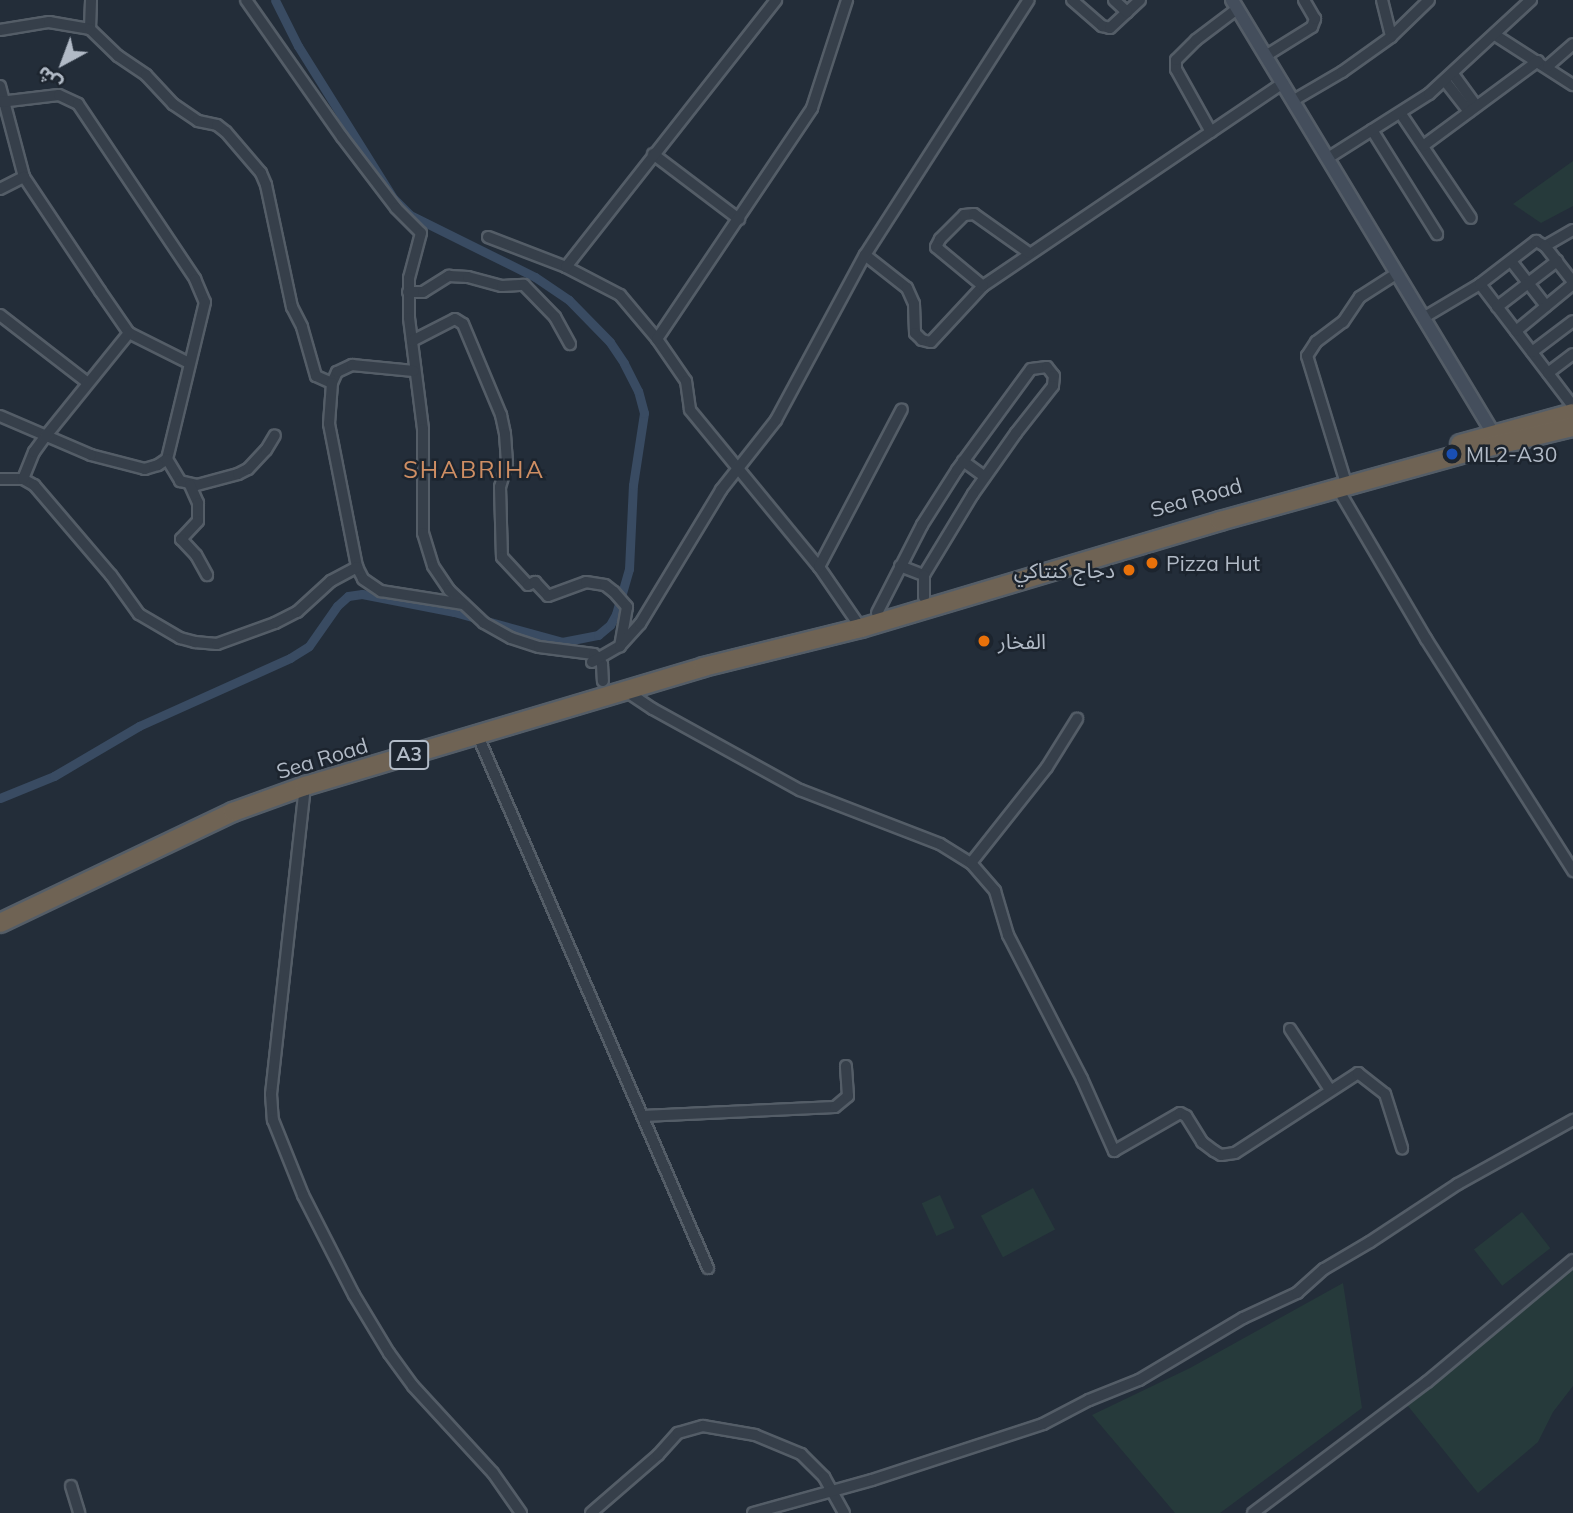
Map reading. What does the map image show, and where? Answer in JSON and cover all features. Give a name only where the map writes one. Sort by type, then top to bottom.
[{"type":"highway","name":"Sea Road","points":[[859,624],[877,613],[962,593],[1341,485],[1573,413]]},
{"type":"highway","name":"Sea Road","points":[[1495,439],[1573,427]]},
{"type":"highway","name":"Sea Road","points":[[0,923],[223,816],[305,786],[477,734],[605,688],[626,691],[834,633],[916,603]]},
{"type":"main road","points":[[1234,5],[1267,55],[1495,439]]},
{"type":"street","points":[[90,29],[91,0]]},
{"type":"street","points":[[246,0],[341,137],[396,208],[421,233],[408,292],[414,370],[423,429],[423,533],[426,552],[440,580],[484,623],[511,638],[539,647],[587,652],[596,660],[605,688]]},
{"type":"street","points":[[566,267],[776,0]]},
{"type":"street","points":[[657,339],[812,108],[847,0]]},
{"type":"street","points":[[596,660],[620,646],[646,615],[721,490],[776,420],[865,255],[1029,0]]},
{"type":"street","points":[[1072,0],[1102,26],[1110,28],[1140,0]]},
{"type":"street","points":[[1114,0],[1128,12]]},
{"type":"street","points":[[1267,55],[1312,27],[1315,19],[1304,0]]},
{"type":"street","points":[[1382,0],[1391,37]]},
{"type":"street","points":[[1294,100],[1342,72],[1391,37],[1429,0]]},
{"type":"street","points":[[1328,158],[1401,114],[1449,78],[1531,0]]},
{"type":"street","points":[[1211,132],[1176,69],[1176,60],[1234,5]]},
{"type":"street","points":[[0,30],[49,22],[90,29],[118,56],[146,75],[180,110],[198,121],[216,125],[226,132],[261,173],[271,200],[292,307],[302,327],[312,371],[321,380],[332,383]]},
{"type":"street","points":[[1495,35],[1548,66],[1573,85]]},
{"type":"street","points":[[1548,66],[1573,44]]},
{"type":"street","points":[[1423,145],[1538,61]]},
{"type":"street","points":[[1449,78],[1473,109]]},
{"type":"street","points":[[865,255],[907,288],[914,304],[915,332],[926,342],[931,342],[983,286],[1283,83]]},
{"type":"street","points":[[0,86],[1,101],[24,177],[129,333],[190,363]]},
{"type":"street","points":[[1,101],[59,95],[78,104],[203,294],[204,311],[167,459],[180,481],[190,485],[221,479],[248,469],[267,450],[275,435]]},
{"type":"street","points":[[1401,114],[1471,218]]},
{"type":"street","points":[[1372,131],[1437,234]]},
{"type":"street","points":[[653,154],[739,219]]},
{"type":"street","points":[[0,189],[24,177]]},
{"type":"street","points":[[983,286],[936,247],[940,239],[964,215],[974,214],[1030,253]]},
{"type":"street","points":[[1545,246],[1573,230]]},
{"type":"street","points":[[488,237],[566,267],[620,295],[657,339],[685,382],[690,410],[818,567],[859,624]]},
{"type":"street","points":[[1423,318],[1480,284],[1536,241],[1545,246],[1573,283],[1516,331]]},
{"type":"street","points":[[1511,261],[1546,306]]},
{"type":"street","points":[[1497,307],[1557,261]]},
{"type":"street","points":[[1396,274],[1360,297],[1343,322],[1316,342],[1307,356],[1341,485],[1426,639],[1573,871]]},
{"type":"street","points":[[408,292],[423,292],[449,276],[468,277],[502,286],[524,285],[555,317],[570,344]]},
{"type":"street","points":[[1480,284],[1573,406]]},
{"type":"street","points":[[0,316],[88,383]]},
{"type":"street","points":[[412,341],[455,319],[463,324],[501,415],[505,434],[508,464],[500,495],[500,547],[504,561],[528,585],[535,582],[548,596],[586,582],[605,585],[623,601],[620,646]]},
{"type":"street","points":[[1532,352],[1573,321]]},
{"type":"street","points":[[23,479],[45,437],[129,333]]},
{"type":"street","points":[[1548,373],[1573,354]]},
{"type":"street","points":[[414,370],[352,365],[337,372],[332,383],[329,424],[357,567],[371,587],[381,591],[464,604]]},
{"type":"street","points":[[877,613],[900,566],[963,461],[1031,369],[1041,366],[1051,371],[1053,386],[984,476],[923,575],[916,603]]},
{"type":"street","points":[[818,567],[902,409]]},
{"type":"street","points":[[0,416],[92,455],[145,469],[167,459]]},
{"type":"street","points":[[963,461],[984,476]]},
{"type":"street","points":[[0,479],[23,479],[44,494],[139,614],[180,638],[195,642],[217,644],[275,623],[297,612],[331,581],[357,567]]},
{"type":"street","points":[[190,485],[198,503],[198,521],[181,539],[196,555],[207,575]]},
{"type":"street","points":[[900,566],[923,575]]},
{"type":"street","points":[[626,691],[653,709],[800,790],[940,844],[971,863],[995,891],[1008,935],[1082,1079],[1114,1152],[1180,1113],[1185,1116],[1202,1142],[1221,1155],[1227,1155],[1358,1073],[1372,1081],[1385,1094],[1402,1148]]},
{"type":"street","points":[[971,863],[1047,767],[1077,719]]},
{"type":"street","points":[[477,734],[708,1268]]},
{"type":"street","points":[[305,786],[271,1094],[273,1120],[308,1204],[354,1295],[389,1353],[413,1386],[493,1474],[521,1513]]},
{"type":"street","points":[[1290,1029],[1329,1090]]},
{"type":"street","points":[[643,1116],[835,1107],[848,1096],[846,1066]]},
{"type":"street","points":[[753,1513],[832,1491],[1043,1424],[1089,1400],[1139,1380],[1243,1318],[1297,1293],[1324,1269],[1458,1184],[1573,1120]]},
{"type":"street","points":[[1253,1513],[1427,1382],[1573,1260]]},
{"type":"street","points":[[591,1513],[678,1433],[694,1426],[755,1435],[801,1454],[818,1469],[844,1513]]},
{"type":"street","points":[[71,1486],[79,1513]]},
{"type":"green space","points":[[1573,161],[1573,206],[1541,223],[1513,204]]},
{"type":"green space","points":[[1033,1188],[1055,1229],[1003,1257],[981,1216]]},
{"type":"green space","points":[[940,1195],[955,1228],[936,1236],[922,1203]]},
{"type":"green space","points":[[1522,1212],[1550,1248],[1502,1286],[1474,1250]]},
{"type":"green space","points":[[1573,1256],[1573,1386],[1553,1412],[1538,1442],[1478,1493],[1404,1401]]},
{"type":"green space","points":[[1343,1283],[1362,1408],[1220,1513],[1175,1513],[1092,1415],[1190,1368]]},
{"type":"waterway","points":[[0,798],[54,776],[139,726],[290,658],[309,646],[337,606],[348,596],[362,594],[454,612],[562,642],[598,635],[610,625],[616,614],[629,569],[633,485],[644,413],[638,391],[624,363],[610,342],[569,300],[535,277],[410,215],[393,198],[298,46],[275,0]]},
{"type":"place","name":"ML2-A30","points":[[1452,454]]},
{"type":"place","name":"Pizza Hut","points":[[1152,563]]},
{"type":"place","name":"دجاج كنتاكي","points":[[1129,570]]},
{"type":"place","name":"الفخار","points":[[984,641]]},
{"type":"district","name":"SHABRIHA","points":[[474,470]]}]
